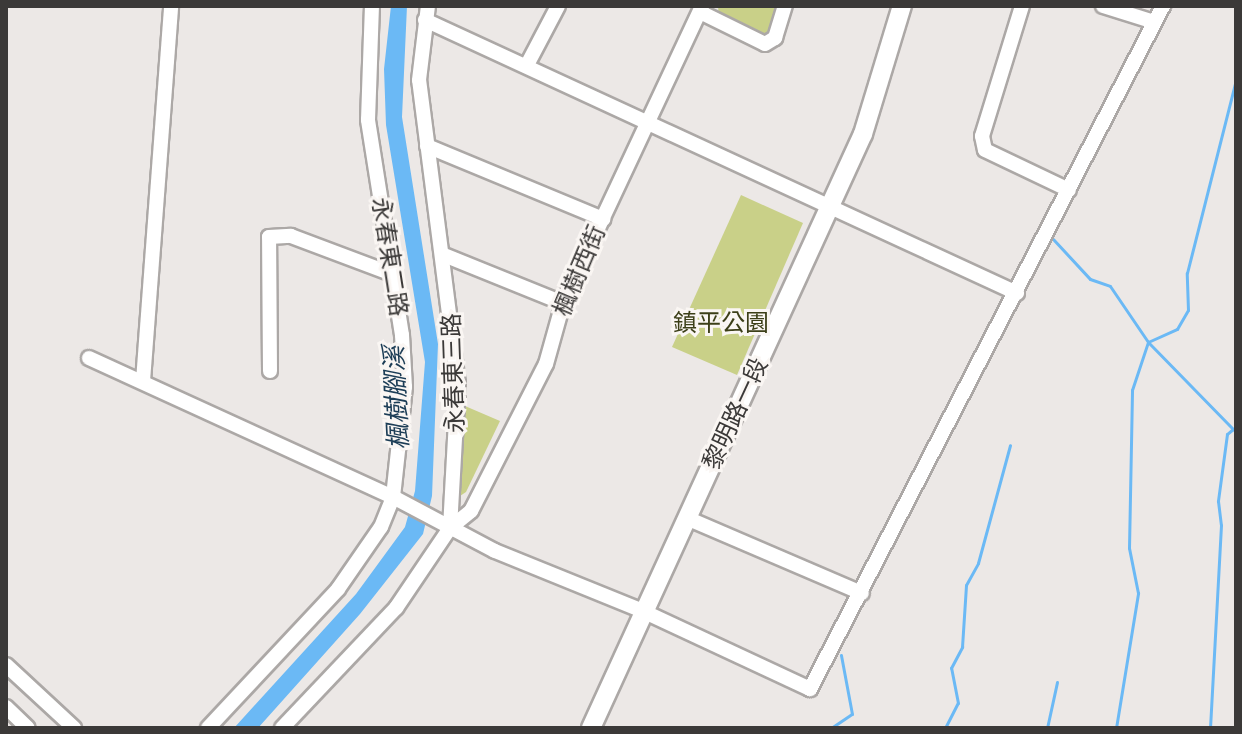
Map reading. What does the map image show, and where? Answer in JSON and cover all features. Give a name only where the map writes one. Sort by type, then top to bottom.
[{"type":"main road","name":"黎明路一段","points":[[591,728],[863,134],[902,6]]},
{"type":"street","points":[[143,381],[171,6]]},
{"type":"street","name":"永春東二路","points":[[208,728],[338,589],[381,527],[393,497],[405,387],[392,274],[368,120],[372,6]]},
{"type":"street","points":[[527,65],[558,6]]},
{"type":"street","points":[[701,9],[765,44],[775,38],[785,6]]},
{"type":"street","points":[[1022,6],[982,136],[985,150],[1069,190]]},
{"type":"street","points":[[1103,6],[1154,22]]},
{"type":"street","points":[[89,358],[393,497],[445,525],[645,612],[810,689],[818,680],[1163,6]]},
{"type":"street","name":"楓樹西街","points":[[445,525],[471,511],[546,364],[563,303],[701,9]]},
{"type":"street","points":[[426,13],[829,210],[1017,293]]},
{"type":"street","name":"永春東三路","points":[[426,13],[419,80],[444,255],[458,384],[445,525]]},
{"type":"street","points":[[427,146],[603,219]]},
{"type":"street","points":[[270,371],[269,237],[291,236],[392,274]]},
{"type":"street","points":[[444,255],[563,303]]},
{"type":"street","points":[[689,519],[862,593]]},
{"type":"street","points":[[282,728],[396,608],[445,525]]},
{"type":"street","points":[[6,665],[74,728]]},
{"type":"street","points":[[6,707],[28,728]]},
{"type":"green space","points":[[718,6],[780,6],[765,38],[719,17]]},
{"type":"green space","name":"鎮平公園","points":[[741,195],[803,223],[737,375],[672,347]]},
{"type":"green space","points":[[465,406],[500,421],[466,492],[457,498]]},
{"type":"water","points":[[391,6],[407,6],[402,117],[438,344],[432,496],[423,534],[360,614],[258,728],[234,728],[356,594],[405,527],[415,491],[425,362],[386,125],[384,69]]},
{"type":"waterway","points":[[1116,728],[1138,593],[1129,548],[1132,390],[1148,342],[1177,329],[1188,310],[1187,273],[1236,80]]},
{"type":"waterway","points":[[1053,239],[1090,279],[1110,286],[1148,342],[1233,429],[1227,434],[1218,501],[1221,525],[1210,728]]},
{"type":"waterway","points":[[945,728],[958,703],[951,668],[962,647],[966,585],[978,563],[1010,445]]},
{"type":"waterway","points":[[831,728],[852,714],[841,655]]},
{"type":"waterway","points":[[1047,728],[1057,682]]},
{"type":"water label","name":"楓樹腳溪","points":[[397,398]]}]
